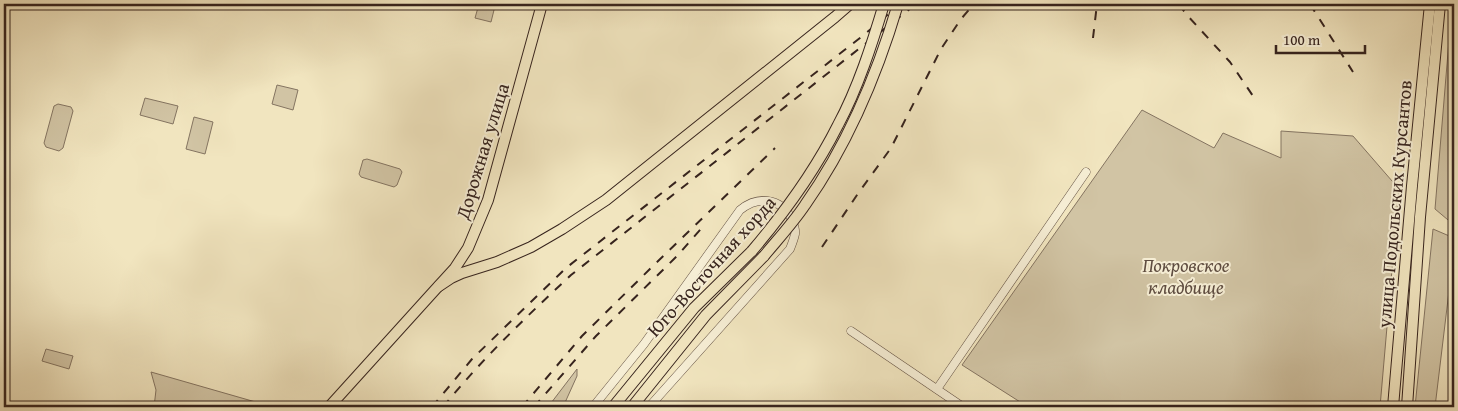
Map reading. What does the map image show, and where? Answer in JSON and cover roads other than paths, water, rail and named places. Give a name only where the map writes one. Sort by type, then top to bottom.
[{"type":"main road","name":"Дорожная улица","points":[[329,407],[454,268],[463,256],[478,228],[488,200],[542,4]]},
{"type":"main road","points":[[835,18],[845,4]]},
{"type":"main road","points":[[439,286],[451,278],[497,262],[531,247],[606,200],[835,18],[850,4]]},
{"type":"main road","name":"Юго-Восточная хорда","points":[[613,407],[694,308],[752,251],[807,179],[839,124],[859,76],[884,4]]},
{"type":"main road","name":"Юго-Восточная хорда","points":[[632,407],[706,315],[764,256],[804,207],[838,154],[851,129],[898,4]]},
{"type":"main road","name":"улица Подольских Курсантов","points":[[1394,407],[1411,194],[1430,4]]},
{"type":"main road","name":"улица Подольских Курсантов","points":[[1407,407],[1420,217],[1440,4]]},
{"type":"main road","points":[[463,256],[464,263],[468,267],[476,269]]},
{"type":"main road","points":[[454,268],[463,270],[476,269]]},
{"type":"street","points":[[937,389],[1086,172]]},
{"type":"street","points":[[593,407],[644,344],[740,210],[750,202],[757,201],[768,201],[780,205],[790,215],[795,227],[795,234],[790,249],[649,407]]},
{"type":"street","points":[[852,331],[964,407]]},
{"type":"railway","points":[[432,407],[472,359],[566,268],[865,34],[900,4]]},
{"type":"railway","points":[[443,407],[489,355],[571,275],[916,4]]},
{"type":"railway","points":[[822,247],[891,148],[941,49],[961,19],[974,4]]},
{"type":"railway","points":[[1093,38],[1097,4]]},
{"type":"railway","points":[[1179,4],[1230,62],[1255,99]]},
{"type":"railway","points":[[1310,4],[1353,72]]},
{"type":"railway","points":[[522,407],[582,336],[775,148]]},
{"type":"railway","points":[[534,407],[596,336],[678,255],[706,223]]},
{"type":"park label","name":"Покровское кладбище","points":[[1186,276]]}]
